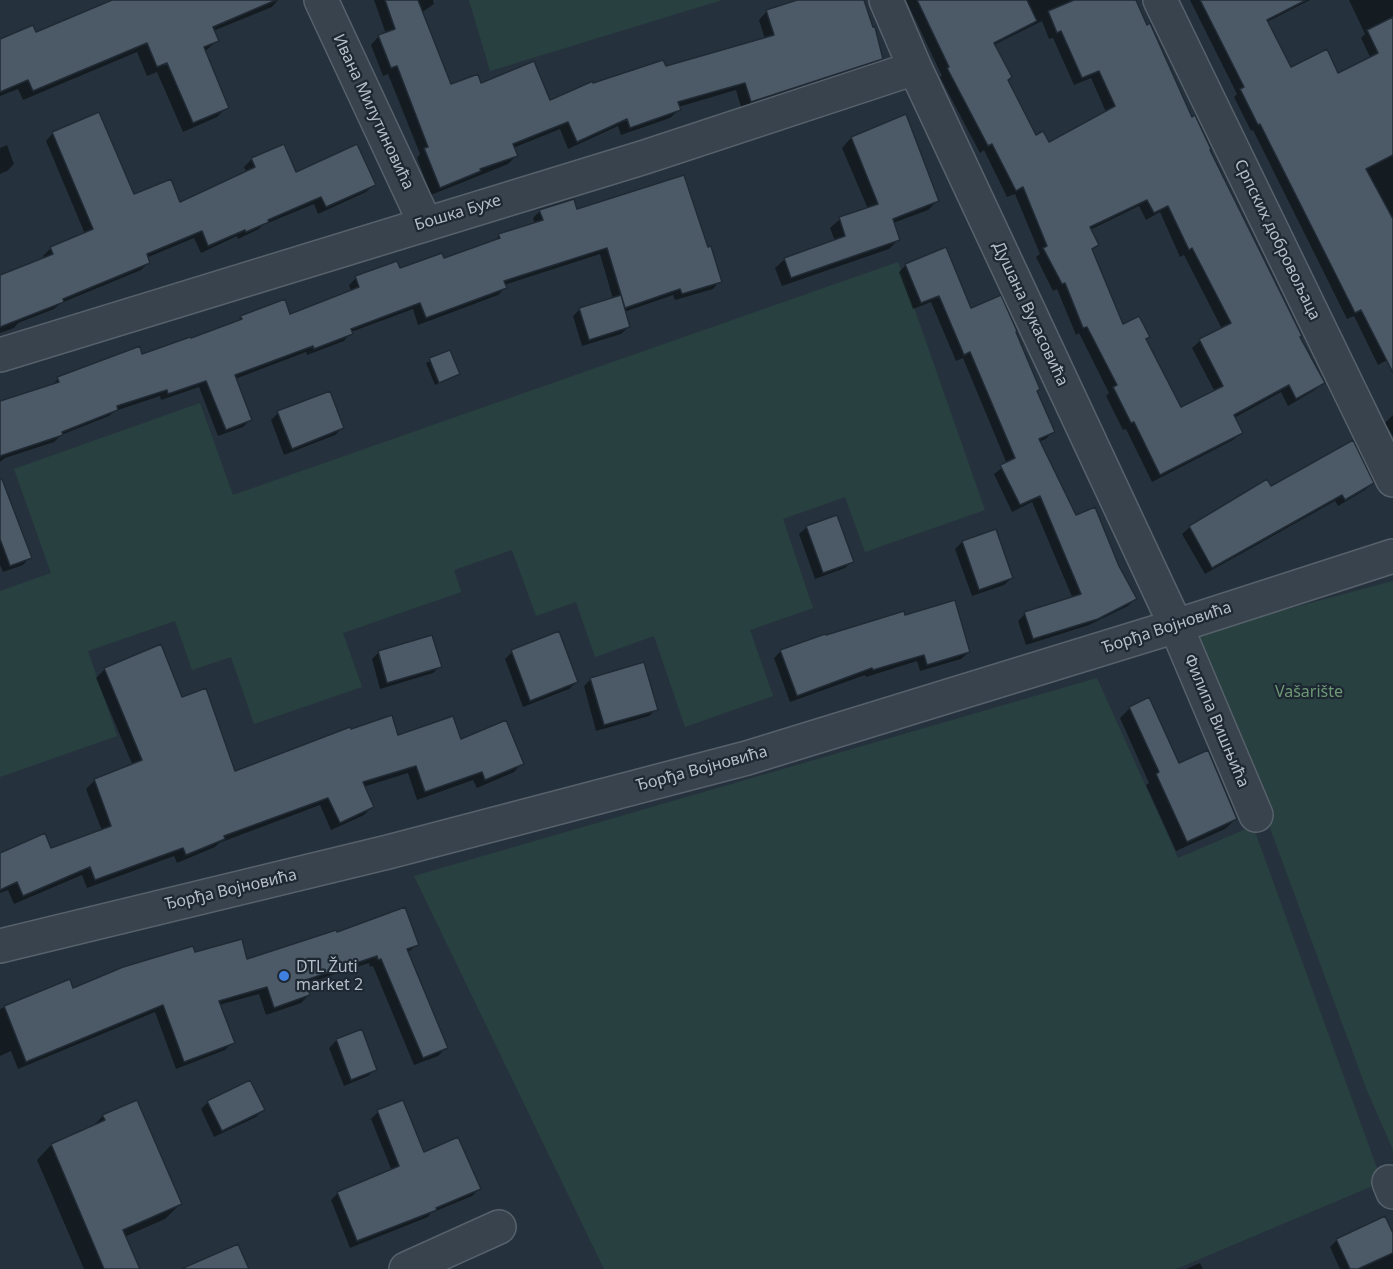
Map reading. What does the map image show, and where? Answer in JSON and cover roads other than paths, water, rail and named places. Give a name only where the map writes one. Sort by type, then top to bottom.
[{"type":"street","name":"Ивана Милутиновића","points":[[321,0],[425,223]]},
{"type":"street","name":"Душана Вукасовића","points":[[886,0],[915,68],[1176,627]]},
{"type":"street","name":"Српских добровољаца","points":[[1160,0],[1393,480]]},
{"type":"street","name":"Бошка Бухе","points":[[0,355],[645,156],[915,68]]},
{"type":"street","name":"Ђорђа Војновића","points":[[0,946],[388,852],[747,758],[1176,627],[1393,556]]},
{"type":"street","name":"Филипа Вишњића","points":[[1176,627],[1256,815]]},
{"type":"street","points":[[406,1269],[499,1227]]},
{"type":"place","name":"DTL Žuti market 2","points":[[284,976]]},
{"type":"park label","name":"Vašarište","points":[[1309,692]]}]
